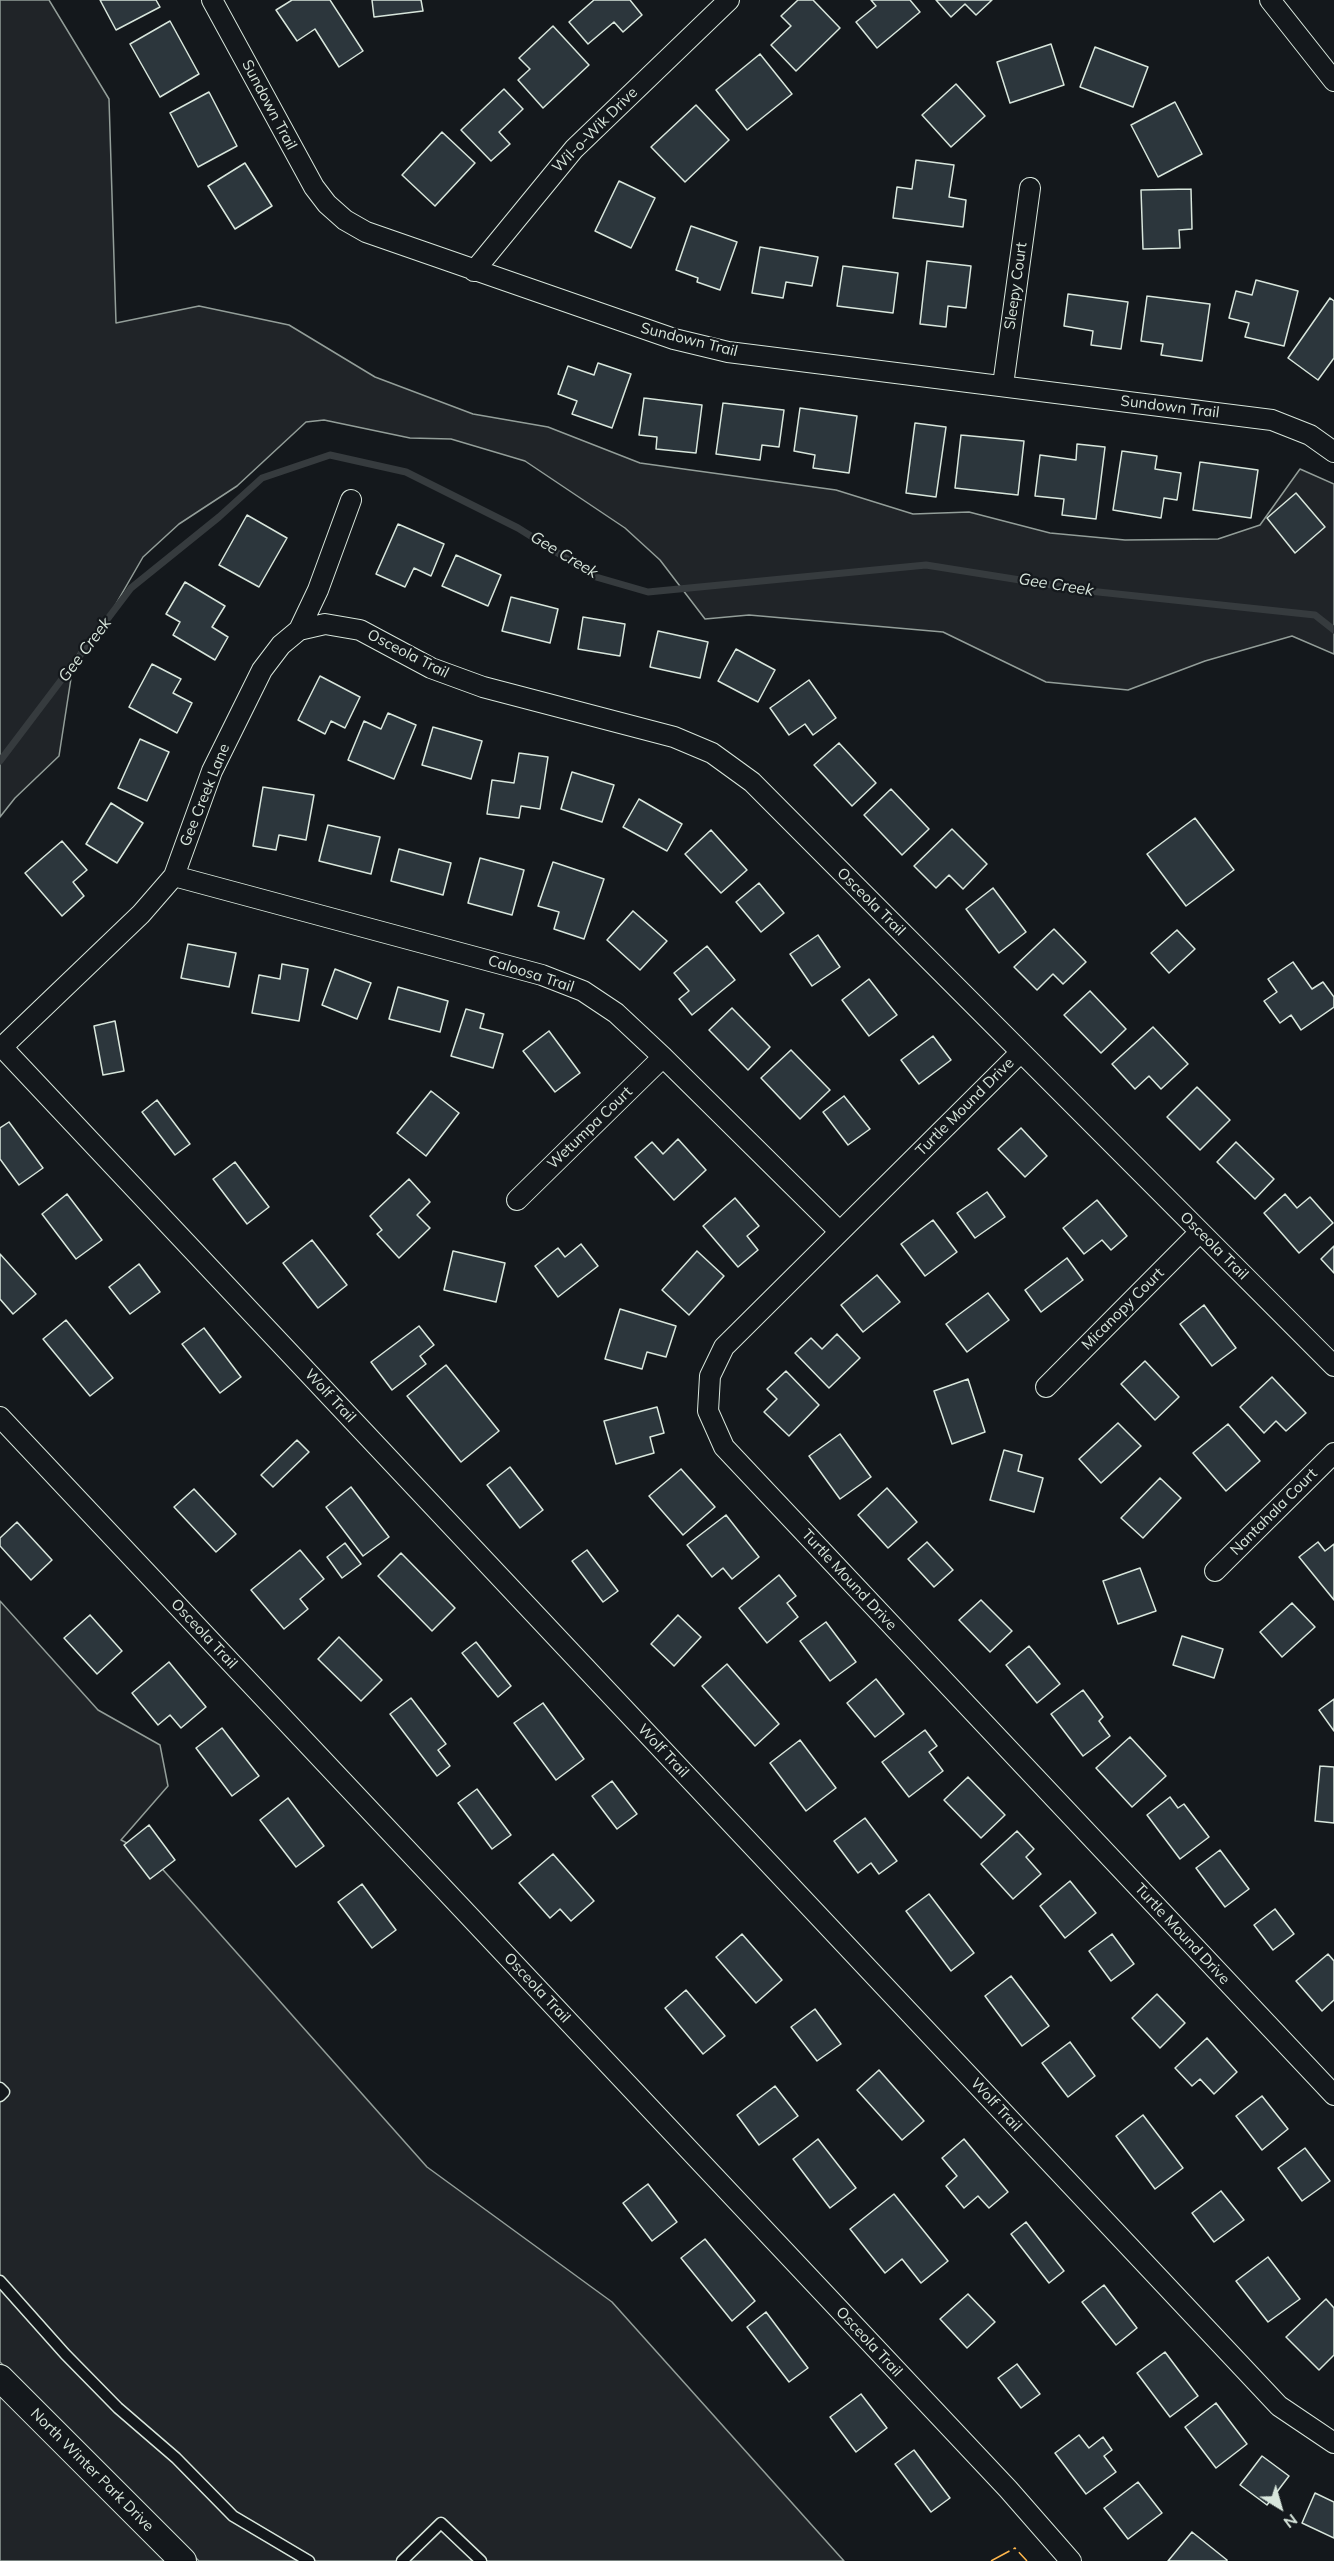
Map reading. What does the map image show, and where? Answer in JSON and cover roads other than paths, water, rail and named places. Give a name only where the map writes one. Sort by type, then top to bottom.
[{"type":"street","name":"Sundown Trail","points":[[212,0],[314,187],[327,204],[345,220],[366,232],[674,339],[729,352],[1272,420],[1310,435],[1334,452]]},
{"type":"street","name":"Wil-o-Wik Drive","points":[[474,271],[574,148],[729,0]]},
{"type":"street","points":[[1270,0],[1334,81]]},
{"type":"street","name":"Sleepy Court","points":[[1003,385],[1030,188]]},
{"type":"street","name":"Gee Creek Lane","points":[[1,1048],[141,914],[174,876],[212,771],[262,670],[281,645],[299,630],[318,590],[351,500]]},
{"type":"street","name":"Osceola Trail","points":[[299,630],[325,624],[360,630],[431,668],[472,683],[674,737],[712,753],[752,782],[1334,1366]]},
{"type":"street","name":"Caloosa Trail","points":[[174,876],[542,975],[583,991],[616,1013],[663,1057],[839,1231]]},
{"type":"street","name":"Wolf Trail","points":[[1,1048],[1279,2406],[1334,2443]]},
{"type":"street","name":"Turtle Mound Drive","points":[[1020,1053],[724,1347],[710,1376],[708,1410],[724,1448],[1334,2095]]},
{"type":"street","name":"Wetumpa Court","points":[[517,1200],[663,1057]]},
{"type":"street","name":"Micanopy Court","points":[[1046,1387],[1200,1232]]},
{"type":"street","name":"Osceola Trail","points":[[0,1417],[1000,2481],[1071,2561]]},
{"type":"street","name":"Nantahala Court","points":[[1215,1571],[1334,1453]]},
{"type":"street","name":"North Winter Park Drive","points":[[0,2378],[183,2561]]},
{"type":"lane","points":[[0,2088],[4,2092],[0,2096]]},
{"type":"lane","points":[[0,2280],[72,2362],[118,2408],[177,2458],[234,2516],[309,2561]]},
{"type":"lane","points":[[402,2561],[441,2523],[481,2561]]},
{"type":"waterway","name":"Gee Creek","points":[[0,761],[131,588],[219,517],[262,478],[330,455],[406,472],[518,528],[596,577],[648,592],[926,565],[1089,591],[1315,615],[1334,630]]}]
